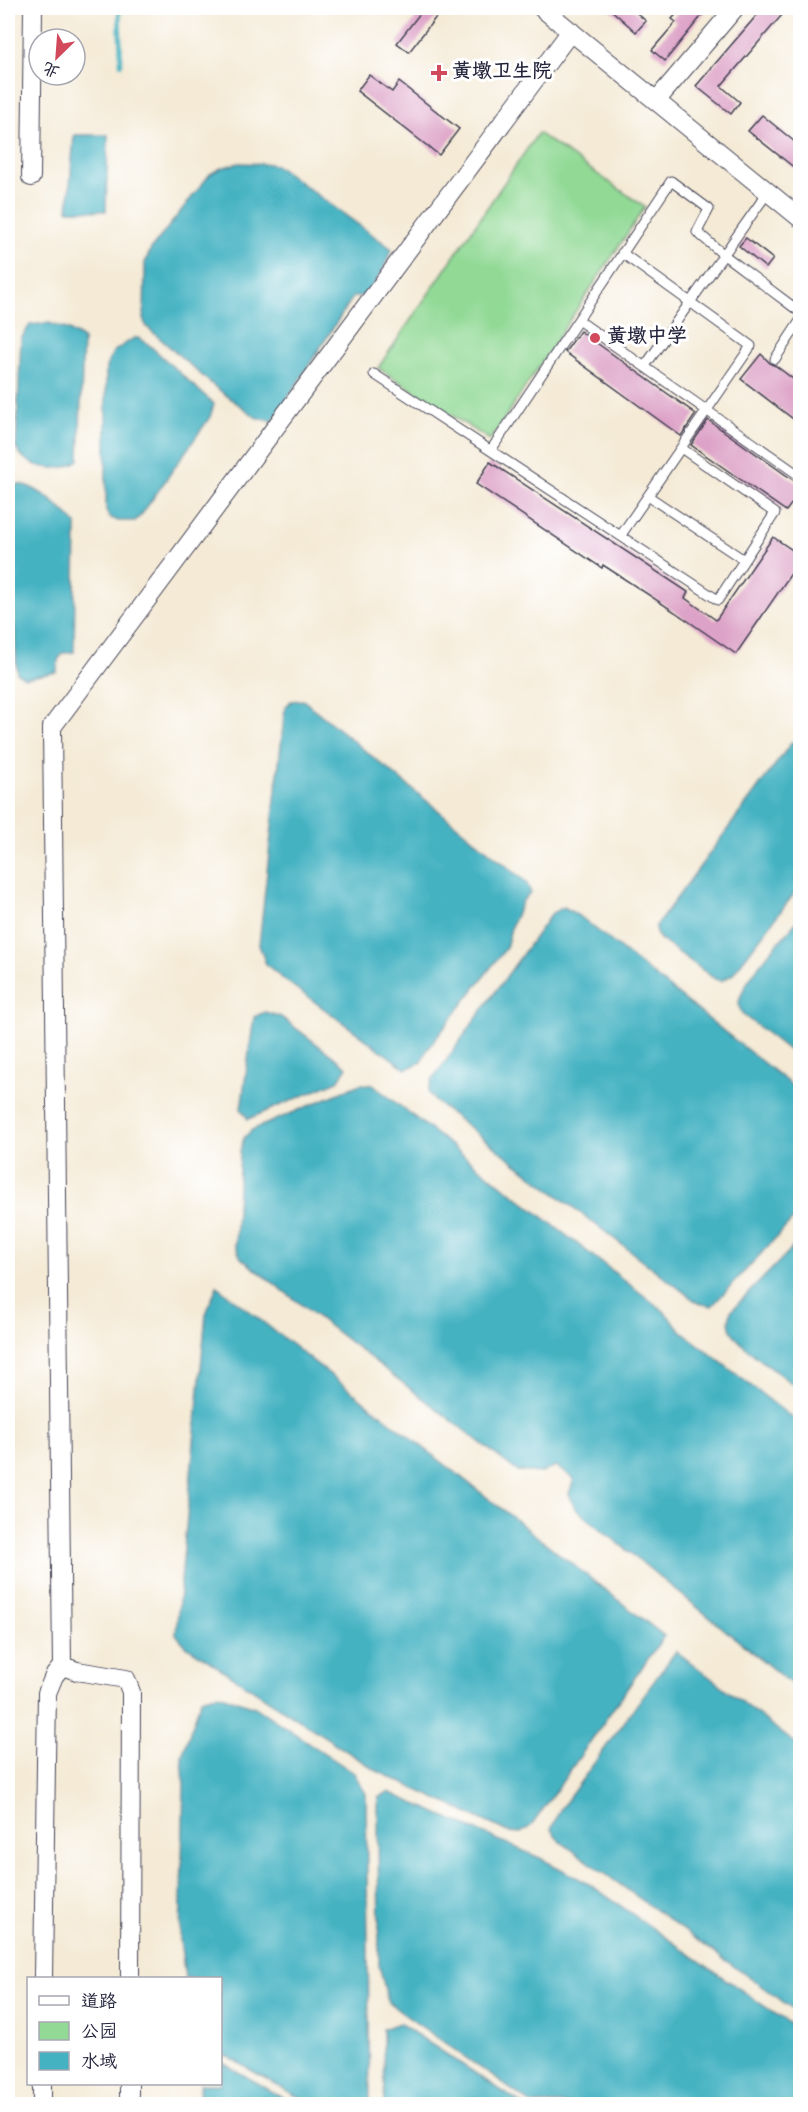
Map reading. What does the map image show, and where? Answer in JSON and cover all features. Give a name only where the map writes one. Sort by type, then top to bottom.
[{"type":"street","points":[[31,177],[33,8]]},
{"type":"street","points":[[542,8],[801,218]]},
{"type":"street","points":[[656,101],[735,8]]},
{"type":"street","points":[[43,1977],[46,1693],[62,1666],[51,727],[571,31]]},
{"type":"street","points":[[62,1666],[77,1671],[126,1679],[131,1692],[130,1977]]},
{"type":"street","points":[[42,2085],[42,2104]]},
{"type":"street","points":[[129,2085],[129,2104]]},
{"type":"lane","points":[[490,450],[671,181],[709,209],[697,232],[801,312]]},
{"type":"lane","points":[[645,366],[768,192]]},
{"type":"lane","points":[[621,536],[752,346],[622,253]]},
{"type":"lane","points":[[578,320],[801,476]]},
{"type":"lane","points":[[775,359],[801,321]]},
{"type":"lane","points":[[375,374],[718,600],[775,513],[681,448]]},
{"type":"lane","points":[[648,496],[744,560]]},
{"type":"green space","points":[[538,133],[645,207],[490,440],[378,368]]},
{"type":"water","points":[[74,135],[108,135],[106,211],[68,210]]},
{"type":"water","points":[[239,163],[270,164],[280,168],[392,249],[381,274],[366,295],[353,297],[273,421],[257,418],[215,387],[147,327],[144,321],[145,263],[151,249],[210,174]]},
{"type":"water","points":[[49,323],[69,330],[83,339],[79,460],[54,468],[28,461],[16,448],[21,339],[30,325]]},
{"type":"water","points":[[134,338],[147,343],[214,404],[210,417],[142,514],[135,521],[118,521],[109,517],[106,511],[106,367],[113,352]]},
{"type":"water","points":[[17,484],[33,488],[41,493],[76,524],[74,652],[63,653],[58,660],[57,672],[25,678],[17,673],[8,502],[10,490]]},
{"type":"water","points":[[303,700],[526,882],[531,893],[523,900],[512,924],[506,948],[427,1050],[422,1062],[406,1069],[282,978],[266,964],[259,945],[285,708],[291,701]]},
{"type":"water","points":[[792,742],[800,743],[800,886],[732,975],[721,981],[660,939],[656,933],[656,926]]},
{"type":"water","points":[[564,907],[582,918],[800,1092],[800,1212],[712,1306],[698,1303],[436,1102],[428,1092],[432,1080],[552,913]]},
{"type":"water","points":[[800,918],[800,1059],[742,1014],[739,1006],[740,997],[754,973]]},
{"type":"water","points":[[265,1012],[281,1017],[347,1067],[338,1081],[248,1119],[241,1109],[254,1017]]},
{"type":"water","points":[[360,1084],[373,1085],[665,1312],[680,1330],[800,1424],[800,1691],[575,1508],[569,1494],[574,1479],[555,1466],[542,1473],[517,1471],[241,1258],[235,1245],[240,1151],[244,1138],[252,1130]]},
{"type":"water","points":[[800,1240],[800,1390],[743,1345],[731,1330],[729,1321],[731,1311]]},
{"type":"water","points":[[217,1286],[664,1636],[532,1825],[521,1833],[508,1832],[377,1771],[186,1646],[176,1634],[206,1314]]},
{"type":"water","points":[[676,1651],[800,1747],[800,2014],[561,1842],[551,1830],[560,1810]]},
{"type":"water","points":[[218,1694],[255,1707],[354,1773],[366,1794],[370,2104],[310,2104],[222,2054],[222,1977],[185,1977],[180,1939],[184,1783],[182,1756],[201,1699]]},
{"type":"water","points":[[388,1792],[540,1858],[589,1884],[800,2031],[800,2104],[532,2104],[402,2013],[388,2002],[379,1965],[378,1798]]},
{"type":"water","points":[[399,2023],[522,2104],[384,2104],[383,2029]]},
{"type":"water","points":[[222,2063],[294,2104],[197,2104],[201,2085],[222,2085]]},
{"type":"building","points":[[424,8],[443,8],[409,52],[397,43]]},
{"type":"building","points":[[609,8],[631,8],[646,21],[636,32]]},
{"type":"building","points":[[682,8],[708,8],[665,61],[652,50],[676,22],[672,19]]},
{"type":"building","points":[[763,8],[788,8],[721,86],[740,102],[731,114],[696,86]]},
{"type":"building","points":[[369,75],[392,92],[399,82],[459,129],[439,155],[357,91]]},
{"type":"building","points":[[762,115],[801,147],[801,173],[748,131]]},
{"type":"building","points":[[746,238],[773,259],[766,268],[739,246]]},
{"type":"building","points":[[580,331],[696,414],[681,436],[565,352]]},
{"type":"building","points":[[761,354],[801,385],[801,425],[741,379]]},
{"type":"building","points":[[708,420],[796,482],[801,483],[801,491],[786,511],[691,445]]},
{"type":"building","points":[[490,462],[688,592],[685,598],[716,620],[773,537],[801,556],[801,559],[736,654],[476,484]]},
{"type":"waterway","points":[[119,8],[121,64]]},
{"type":"place","name":"黄墩卫生院","points":[[439,73]]},
{"type":"place","name":"黄墩中学","points":[[595,338]]}]
